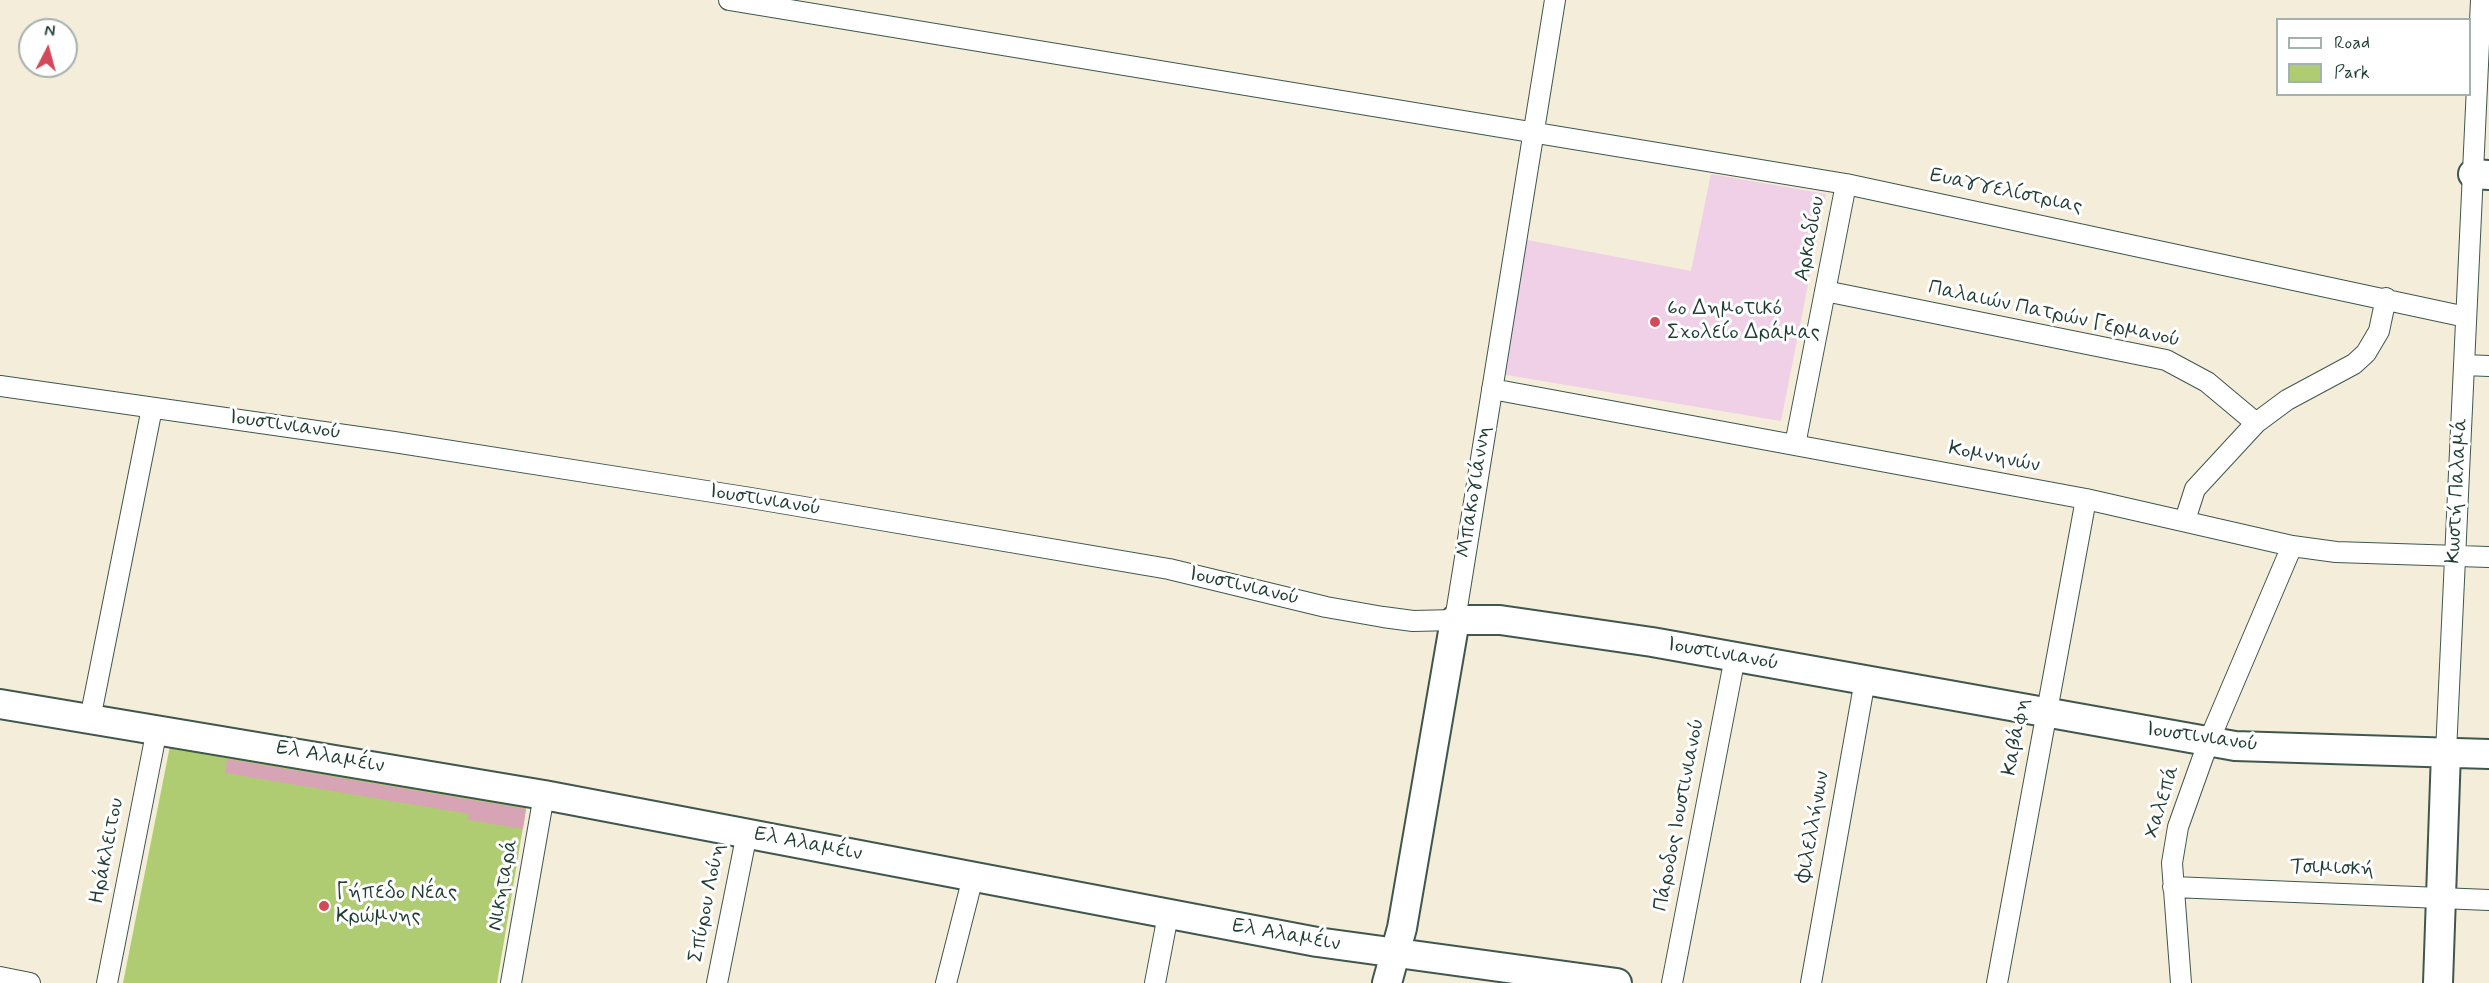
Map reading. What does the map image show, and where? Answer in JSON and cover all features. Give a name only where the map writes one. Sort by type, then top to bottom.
[{"type":"street","name":"Ευαγγελίστριας","points":[[729,0],[1846,184],[2466,317]]},
{"type":"street","name":"Μπακογιάννη","points":[[1387,983],[1396,954],[1455,620],[1555,0]]},
{"type":"street","name":"Κωστή Παλαμά","points":[[2438,983],[2466,317],[2481,174],[2481,0]]},
{"type":"street","name":"Αρκαδίου","points":[[1795,445],[1846,184]]},
{"type":"street","name":"Παλαιών Πατρών Γερμανού","points":[[1825,291],[2166,360],[2207,382],[2256,423]]},
{"type":"street","points":[[2185,520],[2195,489],[2256,423],[2287,400],[2361,358],[2379,331],[2386,298]]},
{"type":"street","points":[[2464,365],[2489,366]]},
{"type":"street","name":"Ιουστινιανού","points":[[0,386],[394,442],[1117,560],[1383,617],[1413,621],[1500,620],[1735,657],[2208,743],[2251,747],[2489,754]]},
{"type":"street","name":"Κομνηνών","points":[[1492,389],[2086,500],[2185,520],[2292,546],[2336,552],[2489,557]]},
{"type":"street","points":[[90,718],[152,408]]},
{"type":"street","name":"Καβάφη","points":[[1997,983],[2045,712],[2086,500]]},
{"type":"street","name":"Χαλεπά","points":[[2181,983],[2172,887],[2173,854],[2178,827],[2208,743],[2292,546]]},
{"type":"street","name":"Πάροδος Ιουστινιανού","points":[[1672,983],[1735,657]]},
{"type":"street","name":"Φιλελλήνων","points":[[1811,983],[1865,680]]},
{"type":"street","name":"Ελ Αλαμέιν","points":[[0,704],[544,795],[747,832],[1168,915],[1396,954],[1612,983]]},
{"type":"street","name":"Ηράκλειτου","points":[[107,983],[157,729]]},
{"type":"street","name":"Νικηταρά","points":[[511,983],[544,795]]},
{"type":"street","name":"Σπύρου Λούη","points":[[717,983],[747,832]]},
{"type":"street","points":[[946,983],[973,878]]},
{"type":"street","name":"Τσιμισκή","points":[[2172,887],[2489,900]]},
{"type":"street","points":[[1155,983],[1168,915]]},
{"type":"street","points":[[0,977],[30,983]]},
{"type":"shaded area","name":"6o Δημοτικό Σχολείο Δράμας","points":[[1711,174],[1826,194],[1781,421],[1501,374],[1522,239],[1691,271]]},
{"type":"green space","name":"Γήπεδο Νέας Κρώμνης","points":[[171,741],[527,803],[497,983],[123,983]]},
{"type":"building","points":[[227,759],[526,809],[523,829],[468,820],[469,814],[225,773]]},
{"type":"place","name":"6o Δημοτικό Σχολείο Δράμας","points":[[1655,322]]},
{"type":"place","name":"Γήπεδο Νέας Κρώμνης","points":[[324,906]]}]
